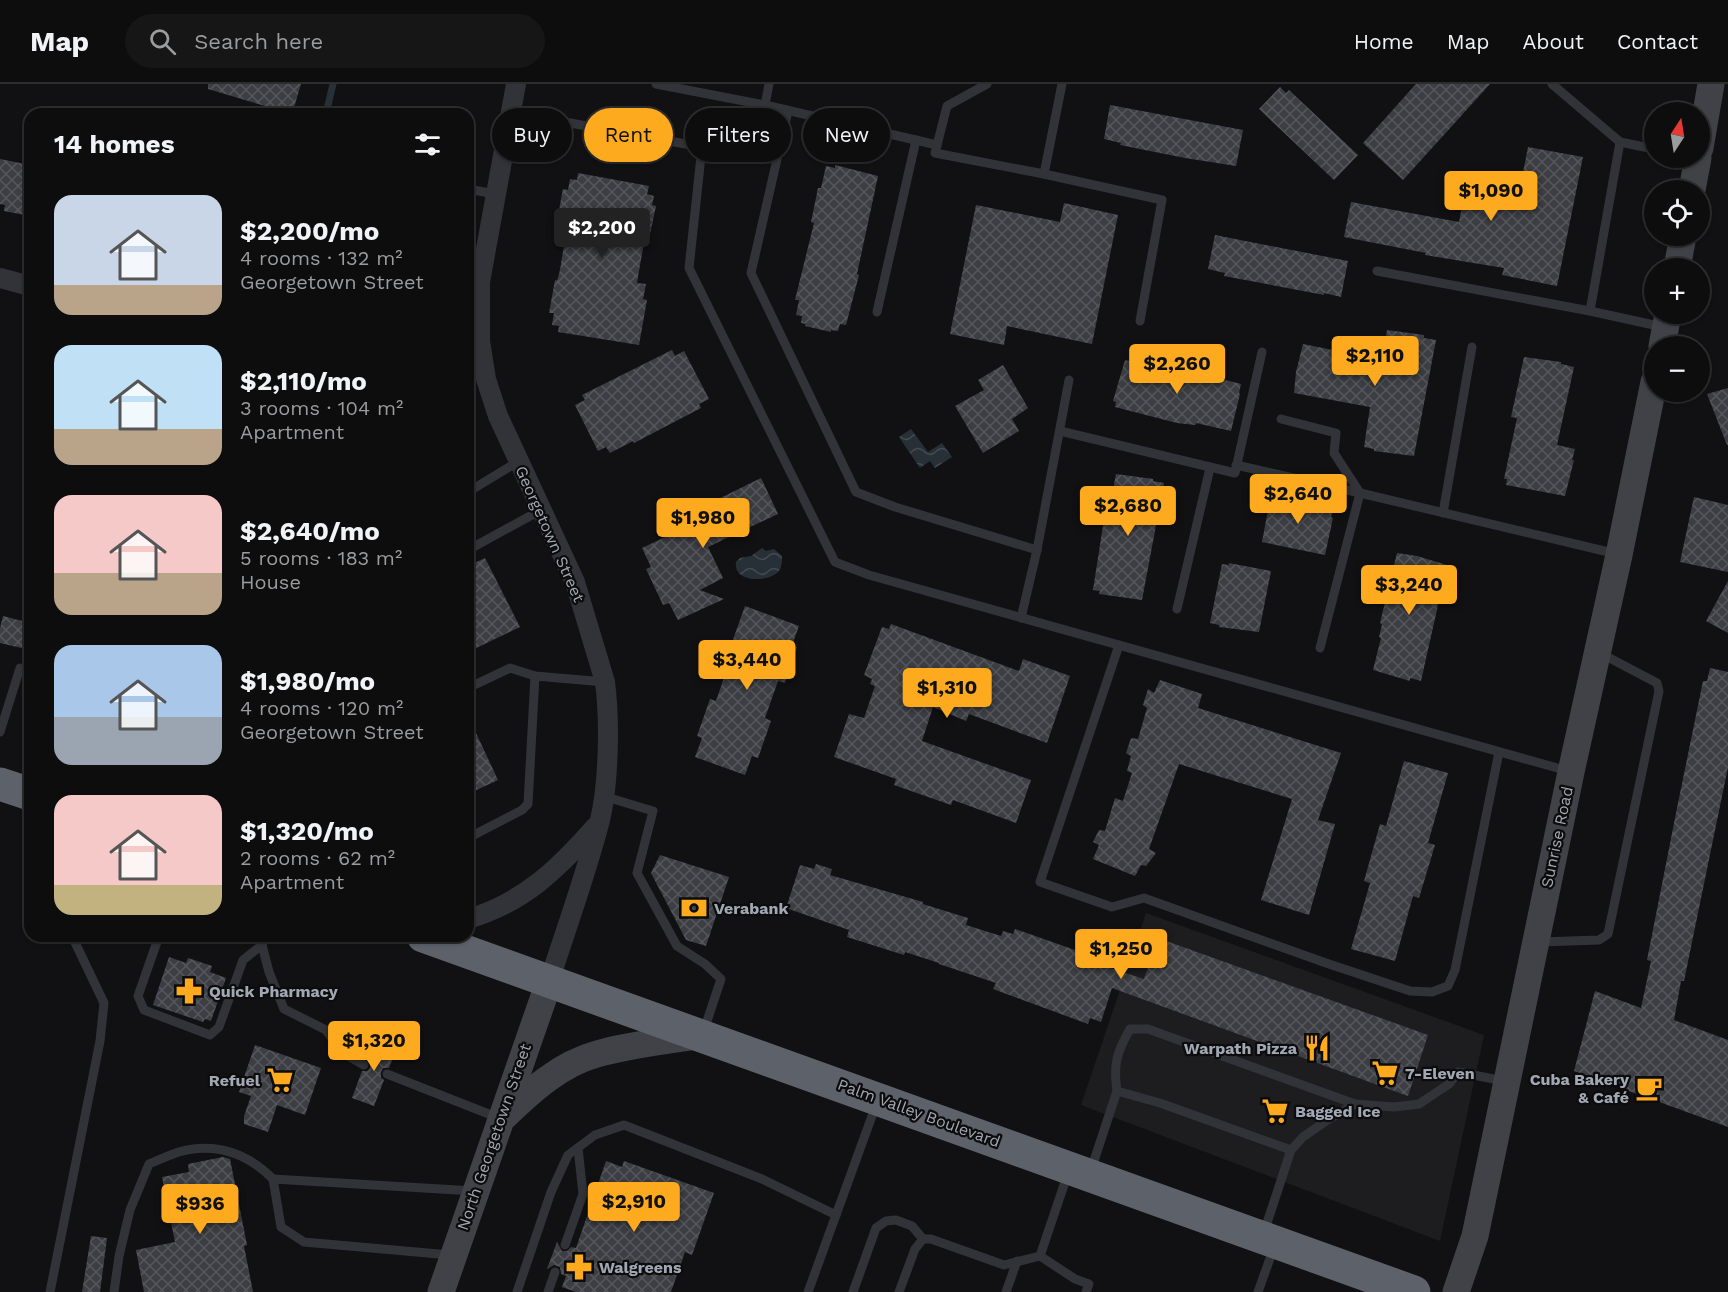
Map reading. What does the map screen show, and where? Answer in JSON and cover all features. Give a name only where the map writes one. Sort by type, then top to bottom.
[{"type":"highway","points":[[0,784],[24,793]]},
{"type":"highway","name":"Palm Valley Boulevard","points":[[439,942],[1414,1292]]},
{"type":"main road","points":[[1708,102],[1711,84]]},
{"type":"main road","name":"Sunrise Road","points":[[1456,1292],[1475,1236],[1570,772],[1619,555],[1650,402]]},
{"type":"main road","name":"North Georgetown Street","points":[[443,1291],[549,982]]},
{"type":"main road","points":[[501,1119],[531,1090],[557,1072],[595,1054],[702,1035]]},
{"type":"street","name":"Georgetown Street","points":[[510,108],[516,84]]},
{"type":"street","name":"Georgetown Street","points":[[500,162],[480,282],[480,341],[486,379],[498,416],[575,582],[605,682],[607,749],[599,823],[549,982]]},
{"type":"street","points":[[0,278],[24,284]]},
{"type":"street","points":[[474,917],[505,906],[534,887],[561,864],[599,823]]},
{"type":"lane","points":[[656,84],[776,108]]},
{"type":"lane","points":[[765,105],[769,84]]},
{"type":"lane","points":[[987,84],[947,106],[935,153],[1162,200],[1140,321]]},
{"type":"lane","points":[[1044,174],[1062,84]]},
{"type":"lane","points":[[1552,84],[1620,142],[1644,146]]},
{"type":"lane","points":[[791,112],[937,145]]},
{"type":"lane","points":[[572,123],[702,147],[689,268],[835,562],[869,576],[1570,772]]},
{"type":"lane","points":[[877,312],[916,140]]},
{"type":"lane","points":[[1590,311],[1620,142]]},
{"type":"lane","points":[[776,162],[751,273],[856,492],[895,507],[1037,550]]},
{"type":"lane","points":[[474,190],[495,194]]},
{"type":"lane","points":[[1377,271],[1590,311],[1665,329]]},
{"type":"lane","points":[[1443,513],[1472,347]]},
{"type":"lane","points":[[1060,431],[1235,473],[1262,352]]},
{"type":"lane","points":[[1022,618],[1069,380]]},
{"type":"lane","points":[[1281,419],[1336,433],[1334,453],[1360,493],[1320,648]]},
{"type":"lane","points":[[474,488],[519,461]]},
{"type":"lane","points":[[1236,465],[1619,555]]},
{"type":"lane","points":[[1177,609],[1210,468]]},
{"type":"lane","points":[[474,547],[541,510]]},
{"type":"lane","points":[[1119,645],[1040,882],[1112,907],[1144,898],[1410,991],[1432,992],[1448,986],[1455,970],[1499,752]]},
{"type":"lane","points":[[1535,942],[1599,940],[1608,933],[1659,691],[1657,683],[1597,652]]},
{"type":"lane","points":[[0,732],[20,668]]},
{"type":"lane","points":[[474,685],[510,668],[535,676],[605,682]]},
{"type":"lane","points":[[474,835],[522,810],[528,804],[535,676]]},
{"type":"lane","points":[[603,796],[653,811],[637,873],[677,946],[705,964],[721,979],[702,1035]]},
{"type":"lane","points":[[50,1292],[100,1041],[104,1003],[75,942]]},
{"type":"lane","points":[[157,942],[138,996],[144,1010],[210,1035],[219,1027],[243,960],[262,942]]},
{"type":"lane","points":[[264,942],[269,972],[284,1009],[326,1030],[343,1053],[364,1065]]},
{"type":"lane","points":[[1040,1256],[1117,1091],[1115,1061],[1131,1029],[1148,1029],[1355,1104],[1394,1107],[1419,1104],[1449,1084],[1458,1072],[1506,1081]]},
{"type":"lane","points":[[387,1074],[501,1119]]},
{"type":"lane","points":[[1117,1091],[1160,1103],[1291,1150]]},
{"type":"lane","points":[[808,1292],[879,1099]]},
{"type":"lane","points":[[1258,1292],[1291,1150],[1303,1137],[1355,1104]]},
{"type":"lane","points":[[517,1292],[551,1192],[568,1155],[595,1135],[624,1125],[762,1179],[836,1215]]},
{"type":"lane","points":[[566,1245],[584,1194],[578,1148]]},
{"type":"lane","points":[[114,1292],[119,1256],[130,1210],[149,1164],[192,1149],[228,1150],[258,1164],[273,1179],[281,1227],[304,1242],[454,1255]]},
{"type":"lane","points":[[273,1179],[476,1191]]},
{"type":"lane","points":[[853,1292],[876,1228],[886,1221],[896,1220],[912,1226],[923,1239],[931,1239],[1004,1265],[1040,1256],[1075,1279],[1089,1284],[1086,1292]]},
{"type":"lane","points":[[899,1292],[915,1249],[923,1239]]},
{"type":"lane","points":[[1006,1292],[1017,1261]]},
{"type":"lane","points":[[548,1292],[555,1272]]},
{"type":"shaded area","points":[[1146,913],[1484,1035],[1440,1241],[1081,1105]]},
{"type":"water","points":[[911,429],[928,452],[942,443],[952,457],[935,468],[930,461],[920,468],[899,437]]},
{"type":"water","points":[[762,548],[766,551],[774,549],[782,556],[779,571],[768,578],[760,579],[740,574],[736,562],[740,558],[751,556]]},
{"type":"building","points":[[208,84],[301,84],[294,108],[272,108],[208,89]]},
{"type":"building","points":[[1416,84],[1490,84],[1403,180],[1363,143]]},
{"type":"building","points":[[1280,87],[1286,93],[1289,90],[1358,155],[1334,180],[1259,109]]},
{"type":"building","points":[[1110,105],[1243,130],[1236,166],[1120,145],[1121,143],[1104,139]]},
{"type":"building","points":[[1528,147],[1583,157],[1557,286],[1502,275],[1504,268],[1425,255],[1426,253],[1344,237],[1351,202],[1459,222],[1466,184],[1519,193]]},
{"type":"building","points":[[0,159],[24,164],[24,215],[4,211],[5,205],[0,204]]},
{"type":"building","points":[[835,165],[878,176],[857,274],[859,275],[846,325],[840,324],[838,331],[831,330],[831,332],[801,323],[802,316],[796,315],[799,300],[795,300],[814,223],[811,222],[818,188],[821,188],[826,166],[835,168]]},
{"type":"building","points":[[578,173],[649,186],[647,194],[654,196],[652,205],[656,206],[649,239],[645,238],[637,283],[646,284],[643,299],[647,300],[639,345],[558,332],[559,326],[552,325],[554,313],[549,313],[555,280],[557,281],[560,270],[566,233],[559,232],[561,221],[557,220],[563,189],[568,190],[570,179],[577,180]]},
{"type":"building","points":[[1064,203],[1118,215],[1092,344],[1007,326],[1004,345],[950,334],[976,205],[1060,222]]},
{"type":"building","points":[[1215,235],[1348,261],[1341,297],[1224,276],[1225,273],[1208,269]]},
{"type":"building","points":[[1387,330],[1424,335],[1424,338],[1436,340],[1414,456],[1374,451],[1374,449],[1364,447],[1370,407],[1294,393],[1296,372],[1303,344],[1382,360]]},
{"type":"building","points":[[672,350],[675,356],[684,351],[709,399],[699,404],[701,408],[634,443],[633,441],[610,453],[606,447],[598,451],[575,405],[585,400],[582,395]]},
{"type":"building","points":[[1524,357],[1561,362],[1561,364],[1574,367],[1557,445],[1575,449],[1565,496],[1506,485],[1507,479],[1504,479],[1517,418],[1511,417]]},
{"type":"building","points":[[1125,360],[1163,368],[1163,366],[1170,366],[1241,384],[1231,431],[1196,423],[1195,425],[1177,423],[1115,407],[1116,402],[1113,401]]},
{"type":"building","points":[[1003,365],[1028,408],[1012,419],[1019,431],[983,453],[955,406],[984,390],[978,380]]},
{"type":"building","points":[[1728,388],[1728,445],[1710,402],[1710,393]]},
{"type":"building","points":[[1116,474],[1153,479],[1153,481],[1164,483],[1142,600],[1099,594],[1100,591],[1093,590],[1104,519],[1110,507]]},
{"type":"building","points":[[761,478],[778,514],[708,547],[723,578],[700,590],[724,599],[678,620],[669,603],[663,605],[646,569],[651,567],[642,548],[703,519],[698,509]]},
{"type":"building","points":[[1271,494],[1334,507],[1325,555],[1262,542]]},
{"type":"building","points":[[1694,497],[1728,505],[1728,572],[1680,562]]},
{"type":"building","points":[[1397,553],[1447,565],[1421,681],[1410,678],[1410,681],[1373,670],[1381,638],[1379,637],[1382,624],[1380,623]]},
{"type":"building","points":[[485,558],[520,627],[474,649],[474,563]]},
{"type":"building","points":[[1229,563],[1271,571],[1259,632],[1219,627],[1219,625],[1210,623],[1222,564],[1229,565]]},
{"type":"building","points":[[1728,581],[1728,633],[1706,621]]},
{"type":"building","points":[[745,606],[799,626],[792,645],[797,647],[785,683],[778,681],[765,718],[771,721],[758,758],[752,756],[745,775],[695,757],[702,738],[697,736],[710,699],[716,701],[729,663],[725,662]]},
{"type":"building","points":[[3,616],[24,621],[24,649],[0,643]]},
{"type":"building","points":[[891,624],[1019,671],[1023,659],[1070,676],[1047,743],[969,714],[966,721],[933,707],[922,741],[1031,780],[1016,823],[953,800],[951,805],[894,785],[896,779],[834,757],[849,714],[864,718],[875,686],[870,684],[872,679],[864,675],[882,627],[889,629]]},
{"type":"building","points":[[1710,668],[1728,672],[1728,767],[1674,1020],[1728,1040],[1728,1127],[1574,1071],[1595,991],[1641,1008],[1651,961],[1647,960],[1677,808],[1703,681],[1707,681]]},
{"type":"building","points":[[1160,680],[1202,694],[1198,708],[1341,753],[1318,820],[1335,824],[1309,915],[1261,900],[1292,799],[1179,764],[1149,849],[1156,853],[1146,866],[1141,865],[1135,876],[1093,859],[1099,845],[1093,842],[1099,830],[1105,831],[1115,798],[1123,801],[1132,773],[1127,771],[1131,756],[1126,753],[1131,738],[1138,739],[1147,708],[1143,705],[1148,689],[1154,693]]},
{"type":"building","points":[[474,729],[498,780],[474,791]]},
{"type":"building","points":[[1404,761],[1448,773],[1428,843],[1435,845],[1419,898],[1413,896],[1395,961],[1351,949],[1370,883],[1364,881],[1380,824],[1386,826]]},
{"type":"building","name":"Verabank","points":[[660,855],[729,877],[706,946],[686,940],[651,873]]},
{"type":"building","points":[[816,864],[832,869],[830,875],[923,902],[923,904],[968,918],[966,925],[1001,936],[1003,931],[1013,934],[1015,929],[1109,962],[1107,967],[1144,979],[1158,938],[1428,1035],[1408,1096],[1112,988],[1101,1022],[1090,1018],[1088,1024],[993,989],[996,983],[905,952],[904,955],[847,937],[849,930],[786,908],[800,865],[814,869]]},
{"type":"building","name":"Quick Pharmacy","points":[[169,957],[186,963],[188,958],[212,966],[210,972],[226,978],[211,1021],[205,1019],[203,1022],[153,1005]]},
{"type":"building","points":[[375,1038],[397,1047],[389,1068],[383,1068],[381,1072],[381,1078],[384,1080],[374,1106],[352,1098],[362,1071],[370,1068],[370,1062],[367,1059]]},
{"type":"building","name":"Refuel","points":[[255,1045],[321,1068],[305,1115],[277,1105],[268,1132],[244,1124],[244,1116],[251,1096],[239,1092]]},
{"type":"building","points":[[223,1157],[230,1159],[247,1245],[244,1246],[253,1292],[144,1292],[136,1250],[175,1242],[162,1177],[189,1172],[188,1164]]},
{"type":"building","name":"Walgreens","points":[[606,1161],[622,1167],[624,1161],[714,1193],[692,1255],[685,1252],[671,1292],[576,1292],[562,1287],[566,1276],[561,1274],[560,1267],[554,1265],[547,1269],[557,1242],[562,1251],[567,1251],[571,1247],[576,1248]]},
{"type":"building","points":[[91,1236],[107,1238],[100,1292],[82,1292]]},
{"type":"waterway","points":[[327,108],[333,84]]},
{"type":"place","name":"Verabank","points":[[694,908]]},
{"type":"place","name":"Quick Pharmacy","points":[[189,991]]},
{"type":"place","name":"Warpath Pizza","points":[[1317,1048]]},
{"type":"place","name":"7-Eleven","points":[[1385,1073]]},
{"type":"place","name":"Refuel","points":[[280,1080]]},
{"type":"place","name":"Cuba Bakery & Café","points":[[1649,1088]]},
{"type":"place","name":"Bagged Ice","points":[[1275,1111]]},
{"type":"place","name":"Walgreens","points":[[579,1267]]}]
